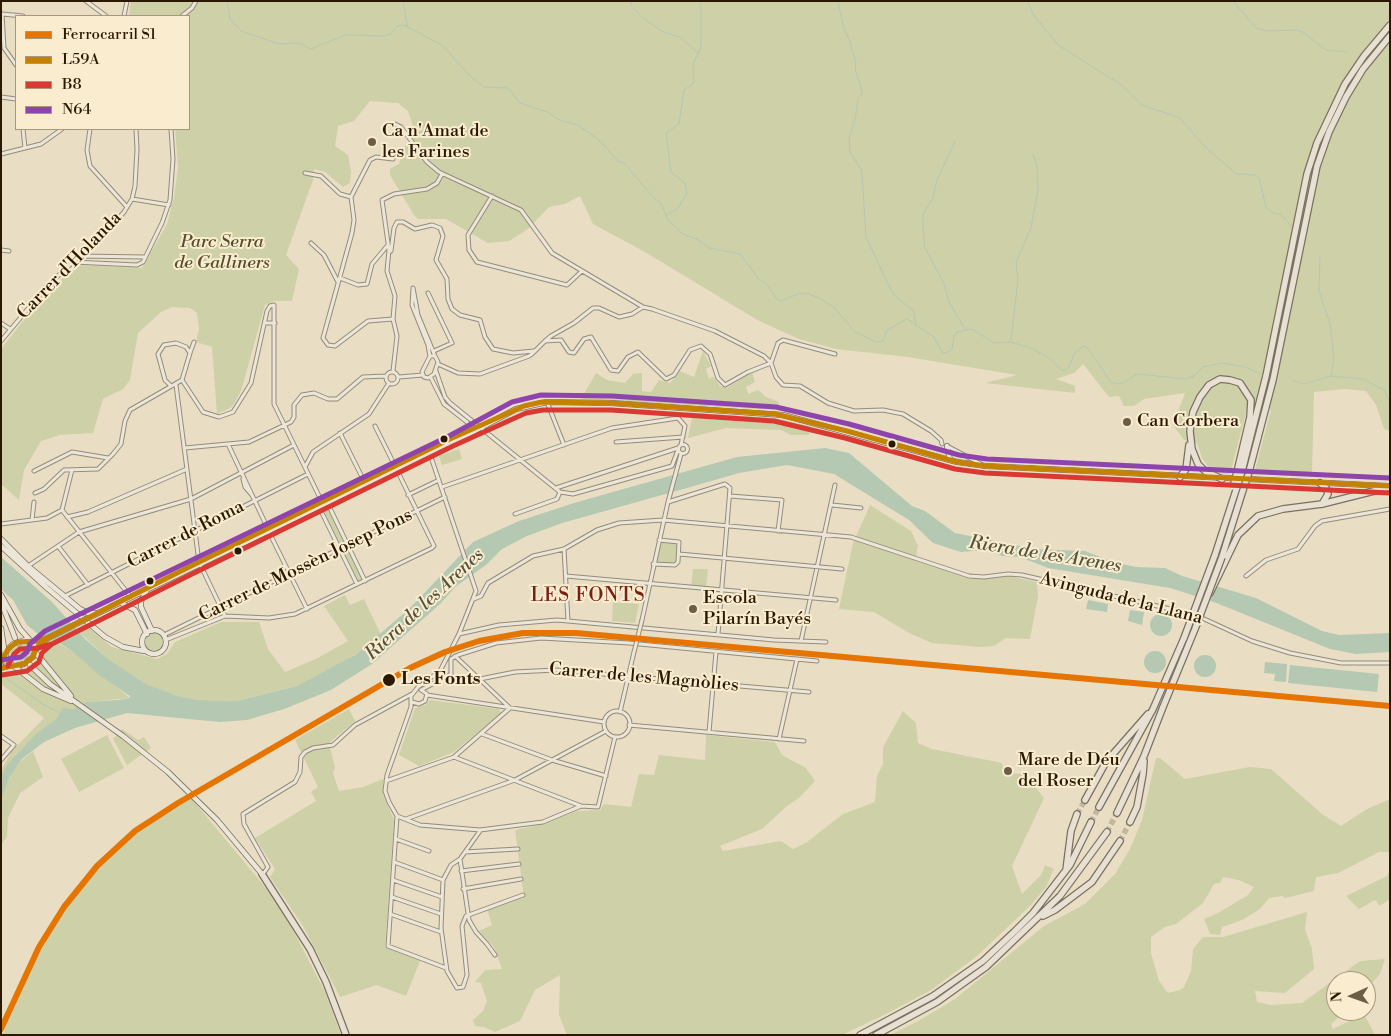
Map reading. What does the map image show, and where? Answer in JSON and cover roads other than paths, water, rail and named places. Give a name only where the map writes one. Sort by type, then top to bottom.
[{"type":"highway","points":[[1099,807],[1157,703],[1225,527],[1266,376],[1307,174],[1317,143],[1345,84],[1364,56],[1390,25]]},
{"type":"highway","points":[[1117,813],[1144,756],[1223,559],[1249,472],[1273,380],[1317,166],[1329,132],[1346,97],[1364,69],[1390,36]]},
{"type":"highway","points":[[1180,477],[1186,470],[1190,431],[1196,406],[1209,385],[1218,380],[1227,379],[1242,385],[1250,398],[1251,410],[1239,471]]},
{"type":"highway","points":[[1190,431],[1192,449],[1198,464],[1205,472],[1222,479]]},
{"type":"highway","points":[[1320,482],[1326,488],[1328,494],[1322,504]]},
{"type":"highway","points":[[1223,559],[1238,535],[1258,516],[1276,510],[1322,504],[1390,486]]},
{"type":"highway","points":[[1084,800],[1106,762],[1154,709]]},
{"type":"highway","points":[[1130,822],[1140,790],[1144,756]]},
{"type":"highway","points":[[1066,871],[1071,831],[1077,814]]},
{"type":"highway","points":[[860,1035],[933,996],[983,960],[1033,913],[1066,871],[1091,822]]},
{"type":"highway","points":[[876,1035],[959,987],[986,966],[1060,896],[1107,832]]},
{"type":"highway","points":[[1038,918],[1055,910],[1092,882],[1120,841]]},
{"type":"highway","points":[[262,874],[293,921],[318,965],[346,1035]]},
{"type":"main road","points":[[322,503],[524,406],[547,402],[611,403],[775,414],[847,431],[950,460],[986,466],[1390,486]]},
{"type":"main road","points":[[938,457],[946,447]]},
{"type":"main road","points":[[946,447],[950,460]]},
{"type":"main road","points":[[28,566],[84,611],[102,612],[130,596],[199,564],[364,481],[396,468]]},
{"type":"main road","points":[[1,539],[53,593]]},
{"type":"main road","points":[[1,546],[53,593],[112,641],[151,654],[159,653],[165,648],[167,637],[150,632],[135,610],[119,604]]},
{"type":"main road","points":[[1,662],[17,642],[48,638],[146,592],[199,564]]},
{"type":"main road","points":[[146,592],[141,601],[141,607],[150,632]]},
{"type":"main road","points":[[1,595],[20,629],[31,641],[63,694]]},
{"type":"main road","points":[[119,604],[130,596]]},
{"type":"main road","points":[[1,602],[15,638]]},
{"type":"main road","points":[[1,608],[13,632]]},
{"type":"main road","points":[[1,628],[6,656],[13,665],[43,689],[63,694],[79,705]]},
{"type":"main road","points":[[130,648],[150,632]]},
{"type":"main road","points":[[1,668],[24,664],[48,638]]},
{"type":"main road","points":[[141,641],[144,651]]},
{"type":"main road","points":[[30,665],[63,694],[149,756],[188,790],[218,820],[262,874]]},
{"type":"street","points":[[86,1],[105,15]]},
{"type":"street","points":[[124,15],[127,1]]},
{"type":"street","points":[[183,15],[192,8],[196,1]]},
{"type":"street","points":[[15,15],[2,14],[4,48],[15,64]]},
{"type":"street","points":[[1,97],[15,99]]},
{"type":"street","points":[[395,124],[407,133],[427,162],[442,174],[522,210],[549,250],[643,307],[708,328],[764,356],[771,363],[776,378],[783,385],[800,386],[828,403],[854,411],[883,410],[903,414],[931,431],[946,447],[986,466]]},
{"type":"street","points":[[23,130],[25,148]]},
{"type":"street","points":[[1,154],[41,144],[61,130]]},
{"type":"street","points":[[90,130],[87,150],[90,166],[127,207]]},
{"type":"street","name":"Carrer d'Holanda","points":[[1,341],[48,285],[109,229],[127,207],[132,199],[136,168],[136,130]]},
{"type":"street","points":[[72,262],[137,265],[143,262],[168,205],[173,159],[171,130]]},
{"type":"street","points":[[392,318],[370,320],[336,346],[328,345],[323,335],[354,227],[352,197],[370,160],[376,157],[393,159]]},
{"type":"street","points":[[305,173],[321,176],[340,194],[348,194],[352,197]]},
{"type":"street","points":[[185,448],[249,442],[285,426],[293,420],[294,405],[297,399],[305,393],[316,393],[328,399],[337,399],[360,378],[369,375],[386,376],[393,371],[398,336],[392,318],[395,296],[387,271],[389,252],[382,200],[394,194],[427,189],[437,183],[442,174]]},
{"type":"street","points":[[492,196],[468,235],[469,250],[477,262],[568,285],[582,271]]},
{"type":"street","points":[[132,199],[168,205]]},
{"type":"street","points":[[389,252],[391,251],[394,228],[397,222],[403,222],[415,229],[432,225],[438,226],[443,236],[436,260],[447,279],[448,299],[452,309],[463,316],[475,317],[480,320],[485,337],[493,349],[513,353],[535,351]]},
{"type":"street","points":[[311,243],[324,255],[339,281],[358,285],[367,284],[372,264],[388,244]]},
{"type":"street","points":[[1,250],[9,250]]},
{"type":"street","points":[[79,256],[144,259],[146,257]]},
{"type":"street","points":[[423,375],[423,369],[430,357],[428,345],[412,305],[413,288],[418,314],[438,364],[431,378]]},
{"type":"street","points":[[428,293],[452,343],[434,351]]},
{"type":"street","points":[[182,380],[203,412],[219,417],[233,412],[251,383],[268,307],[272,305],[275,307],[274,404],[322,503],[340,549],[358,584]]},
{"type":"street","points":[[438,364],[458,373],[480,374],[510,364],[535,351],[544,342],[593,308],[599,308],[619,318],[632,314],[643,307]]},
{"type":"street","points":[[1,323],[10,329]]},
{"type":"street","points":[[265,323],[275,323]]},
{"type":"street","points":[[544,342],[561,340],[568,350],[574,353],[584,339],[593,338],[608,367],[614,371],[620,370],[628,357],[638,352],[664,379],[672,377],[691,349],[701,346],[710,354],[718,378],[725,385],[748,372],[771,363],[778,343],[782,340],[835,354]]},
{"type":"street","points":[[35,493],[44,489],[64,470],[98,468],[121,444],[126,416],[130,410],[170,385],[176,385],[182,380],[194,342]]},
{"type":"street","points":[[170,385],[167,383],[158,359],[160,349],[166,344],[176,343],[186,347],[190,353]]},
{"type":"street","points":[[430,357],[435,356]]},
{"type":"street","points":[[393,371],[399,377],[423,375],[426,378],[431,378]]},
{"type":"street","points":[[436,371],[447,400],[479,427],[520,460],[555,488],[560,493],[573,494],[672,466],[683,437],[684,422],[673,418],[612,428],[564,445],[520,460],[442,487]]},
{"type":"street","points":[[386,376],[389,383]]},
{"type":"street","points":[[305,468],[313,452],[369,414],[389,383],[396,382],[399,377]]},
{"type":"street","points":[[431,378],[444,404],[467,422],[472,431]]},
{"type":"street","points":[[176,385],[199,564],[225,616]]},
{"type":"street","points":[[547,402],[564,445]]},
{"type":"street","points":[[167,637],[225,616],[282,617],[307,609],[434,546],[375,426]]},
{"type":"street","points":[[340,433],[364,481]]},
{"type":"street","points":[[616,442],[683,437]]},
{"type":"street","points":[[228,444],[245,487],[252,495],[307,609]]},
{"type":"street","points":[[28,566],[79,532],[191,499],[294,445]]},
{"type":"street","points":[[555,488],[686,446],[686,453],[681,454]]},
{"type":"street","points":[[620,712],[663,520],[681,454],[679,448]]},
{"type":"street","points":[[430,451],[474,584],[474,599],[440,672],[433,679],[419,685],[414,693],[386,781],[386,797],[397,816],[388,946],[446,968]]},
{"type":"street","points":[[34,471],[72,452],[108,458]]},
{"type":"street","points":[[67,517],[88,512],[187,469]]},
{"type":"street","points":[[1,524],[50,517],[62,510],[72,470]]},
{"type":"street","name":"Carrer de Roma","points":[[64,596],[308,474]]},
{"type":"street","points":[[408,495],[439,480]]},
{"type":"street","points":[[668,500],[725,484],[730,488],[718,634]]},
{"type":"street","points":[[801,641],[826,535],[835,485]]},
{"type":"street","points":[[515,514],[557,499],[560,493]]},
{"type":"street","points":[[730,496],[782,500],[778,531]]},
{"type":"street","name":"Carrer de Mossèn Josep Pons","points":[[167,637],[220,607],[445,497]]},
{"type":"street","points":[[32,520],[34,502]]},
{"type":"street","points":[[322,503],[348,545],[365,581]]},
{"type":"street","points":[[832,505],[861,508]]},
{"type":"street","points":[[1246,576],[1266,560],[1298,549],[1313,528],[1322,521],[1390,509]]},
{"type":"street","points":[[62,510],[130,596]]},
{"type":"street","name":"Avinguda de la Llana","points":[[474,599],[481,596],[488,582],[527,559],[564,549],[597,530],[619,522],[663,520],[851,537],[969,576],[979,578],[1015,574],[1189,613],[1212,621],[1259,644],[1290,653],[1341,663],[1390,663]]},
{"type":"street","points":[[653,564],[677,565],[679,554],[678,541],[659,540]]},
{"type":"street","points":[[57,546],[88,585]]},
{"type":"street","points":[[564,549],[568,621]]},
{"type":"street","points":[[679,554],[842,569]]},
{"type":"street","points":[[566,576],[836,600]]},
{"type":"street","points":[[459,634],[523,622],[568,621],[826,642]]},
{"type":"street","points":[[262,874],[268,867],[244,824],[242,816],[295,782],[300,772],[301,757],[305,752],[313,748],[333,745],[356,725],[451,674],[450,661],[455,656],[496,643],[541,638],[817,661]]},
{"type":"street","points":[[709,732],[716,652]]},
{"type":"street","points":[[455,656],[510,708]]},
{"type":"street","points":[[779,739],[797,659]]},
{"type":"street","name":"Carrer de les Magnòlies","points":[[480,679],[537,670],[809,692]]},
{"type":"street","points":[[421,690],[427,695],[604,722]]},
{"type":"street","points":[[412,702],[422,703],[427,695]]},
{"type":"street","points":[[386,781],[454,758],[510,708]]},
{"type":"street","points":[[620,712],[628,718],[629,725],[626,734],[615,737],[606,731],[604,722],[609,714],[620,712]]},
{"type":"street","points":[[629,725],[804,741]]},
{"type":"street","points":[[405,820],[515,780],[606,731]]},
{"type":"street","points":[[482,734],[552,760],[606,776]]},
{"type":"street","points":[[1,736],[14,745],[1,760]]},
{"type":"street","points":[[454,758],[581,806],[600,806],[615,737]]},
{"type":"street","points":[[397,816],[430,827],[480,830],[543,822],[581,806]]},
{"type":"street","points":[[480,830],[465,852],[451,865],[443,880],[441,932],[446,968],[457,988],[463,987],[466,980],[468,966],[462,924],[468,914],[523,894]]},
{"type":"street","points":[[396,839],[429,851]]},
{"type":"street","points":[[465,852],[518,849]]},
{"type":"street","points":[[460,858],[468,914],[476,932],[494,955]]},
{"type":"street","points":[[394,862],[443,880]]},
{"type":"street","points":[[462,872],[519,864]]},
{"type":"street","points":[[463,889],[521,879]]},
{"type":"street","points":[[393,880],[442,897]]},
{"type":"street","points":[[392,896],[441,914]]},
{"type":"street","points":[[390,914],[441,932]]},
{"type":"water","name":"Riera de les Arenes","points":[[825,448],[849,453],[912,506],[925,511],[955,533],[1034,549],[1085,551],[1113,562],[1136,567],[1165,568],[1182,576],[1256,598],[1322,631],[1339,635],[1390,633],[1390,652],[1356,654],[1330,649],[1214,602],[1170,588],[1048,568],[1020,557],[1002,556],[984,550],[961,552],[933,543],[909,520],[834,474],[787,465],[739,473],[562,523],[527,536],[502,549],[486,565],[455,587],[440,604],[372,664],[331,690],[284,709],[247,720],[220,722],[127,713],[75,728],[44,742],[22,759],[9,778],[1,800],[1,776],[8,764],[35,735],[56,719],[63,708],[72,709],[87,702],[118,700],[130,698],[130,696],[99,675],[72,651],[58,642],[38,634],[27,625],[13,600],[1,589],[1,557],[52,602],[85,639],[107,658],[146,684],[177,696],[198,700],[237,701],[297,686],[355,655],[409,609],[473,542],[519,521],[574,503],[737,457]]},
{"type":"water","points":[[1088,600],[1108,604],[1107,612],[1086,609]]},
{"type":"water","points":[[1130,610],[1144,612],[1142,625],[1128,621]]},
{"type":"water","points":[[1161,614],[1169,617],[1172,625],[1169,633],[1161,636],[1153,633],[1150,625],[1153,617]]},
{"type":"water","points":[[1155,651],[1163,654],[1166,662],[1163,670],[1155,673],[1147,670],[1144,662],[1147,654]]},
{"type":"water","points":[[1205,655],[1213,658],[1216,666],[1213,674],[1205,677],[1197,674],[1194,666],[1197,658]]},
{"type":"water","points":[[1265,662],[1287,664],[1286,682],[1274,681],[1275,674],[1264,673]]},
{"type":"water","points":[[1290,665],[1379,674],[1377,692],[1288,683]]},
{"type":"waterway","points":[[227,1],[230,19],[241,31],[279,44],[299,43],[311,49],[345,35],[384,36],[391,34],[397,26],[404,25],[442,45],[471,77],[484,87],[508,88],[520,103],[547,112],[559,120],[578,125],[599,140],[618,161],[624,163],[654,198],[661,203],[668,220],[683,234],[696,239],[710,248],[740,254],[757,277],[767,285],[778,300],[781,301],[798,294],[807,293],[819,298],[834,307],[855,332],[876,342],[883,341],[887,330],[907,319],[934,337],[942,352],[946,353],[952,349],[954,336],[957,332],[972,329],[994,343],[1011,342],[1033,349],[1052,360],[1061,370],[1066,370],[1069,367],[1074,354],[1083,346],[1087,347],[1111,382],[1117,384],[1123,383],[1137,374],[1186,379],[1194,376],[1203,367],[1223,363],[1245,367],[1261,374]]},
{"type":"waterway","points":[[403,1],[407,25],[410,29]]},
{"type":"waterway","points":[[631,1],[631,6],[644,19],[663,32],[680,37],[698,53]]},
{"type":"waterway","points":[[666,215],[677,209],[687,194],[685,183],[671,172],[666,133],[679,124],[684,90],[694,83],[693,64],[701,47],[701,1]]},
{"type":"waterway","points":[[838,1],[843,26],[856,63],[855,70],[862,93],[858,99],[855,120],[849,138],[850,152],[861,169],[866,237],[891,290],[896,297],[913,310],[916,324]]},
{"type":"waterway","points":[[1028,1],[1033,14],[1058,45],[1120,84],[1142,105],[1180,118],[1206,148],[1237,174],[1255,175],[1259,178],[1266,207],[1273,213],[1281,214],[1292,227]]},
{"type":"waterway","points":[[1233,1],[1256,28],[1267,31],[1296,30],[1303,32],[1326,50],[1346,52]]},
{"type":"waterway","points":[[955,142],[937,180],[933,198],[923,215],[923,230],[925,248],[944,284],[949,302],[965,329]]},
{"type":"waterway","points":[[1011,341],[1018,279],[1016,262],[1031,228],[1038,189],[1037,166],[1033,154]]},
{"type":"waterway","points":[[1320,258],[1319,291],[1330,324],[1334,358],[1331,376]]},
{"type":"waterway","points":[[1294,381],[1304,384],[1331,376],[1363,379],[1384,390],[1390,403]]},
{"type":"waterway","points":[[3,676],[44,705],[61,713]]},
{"type":"tunnel","points":[[15,638],[29,663]]},
{"type":"tunnel","points":[[1077,814],[1085,800]]},
{"type":"tunnel","points":[[1091,822],[1099,807]]},
{"type":"tunnel","points":[[1107,832],[1117,813]]},
{"type":"tunnel","points":[[1120,841],[1130,822]]},
{"type":"rail line","name":"S1","points":[[1,1029],[39,947],[64,907],[97,866],[135,831],[178,803],[410,668],[445,652],[479,641],[523,633],[576,633],[1390,706]]},
{"type":"place","name":"Ca n'Amat de les Farines","points":[[372,142]]},
{"type":"place","name":"Can Corbera","points":[[1127,422]]},
{"type":"place","name":"Escola Pilarín Bayés","points":[[693,609]]},
{"type":"place","name":"Les Fonts","points":[[389,680]]},
{"type":"place","name":"Mare de Déu del Roser","points":[[1008,771]]},
{"type":"district","name":"LES FONTS","points":[[588,596]]},
{"type":"park label","name":"Parc Serra de Galliners","points":[[222,253]]}]
